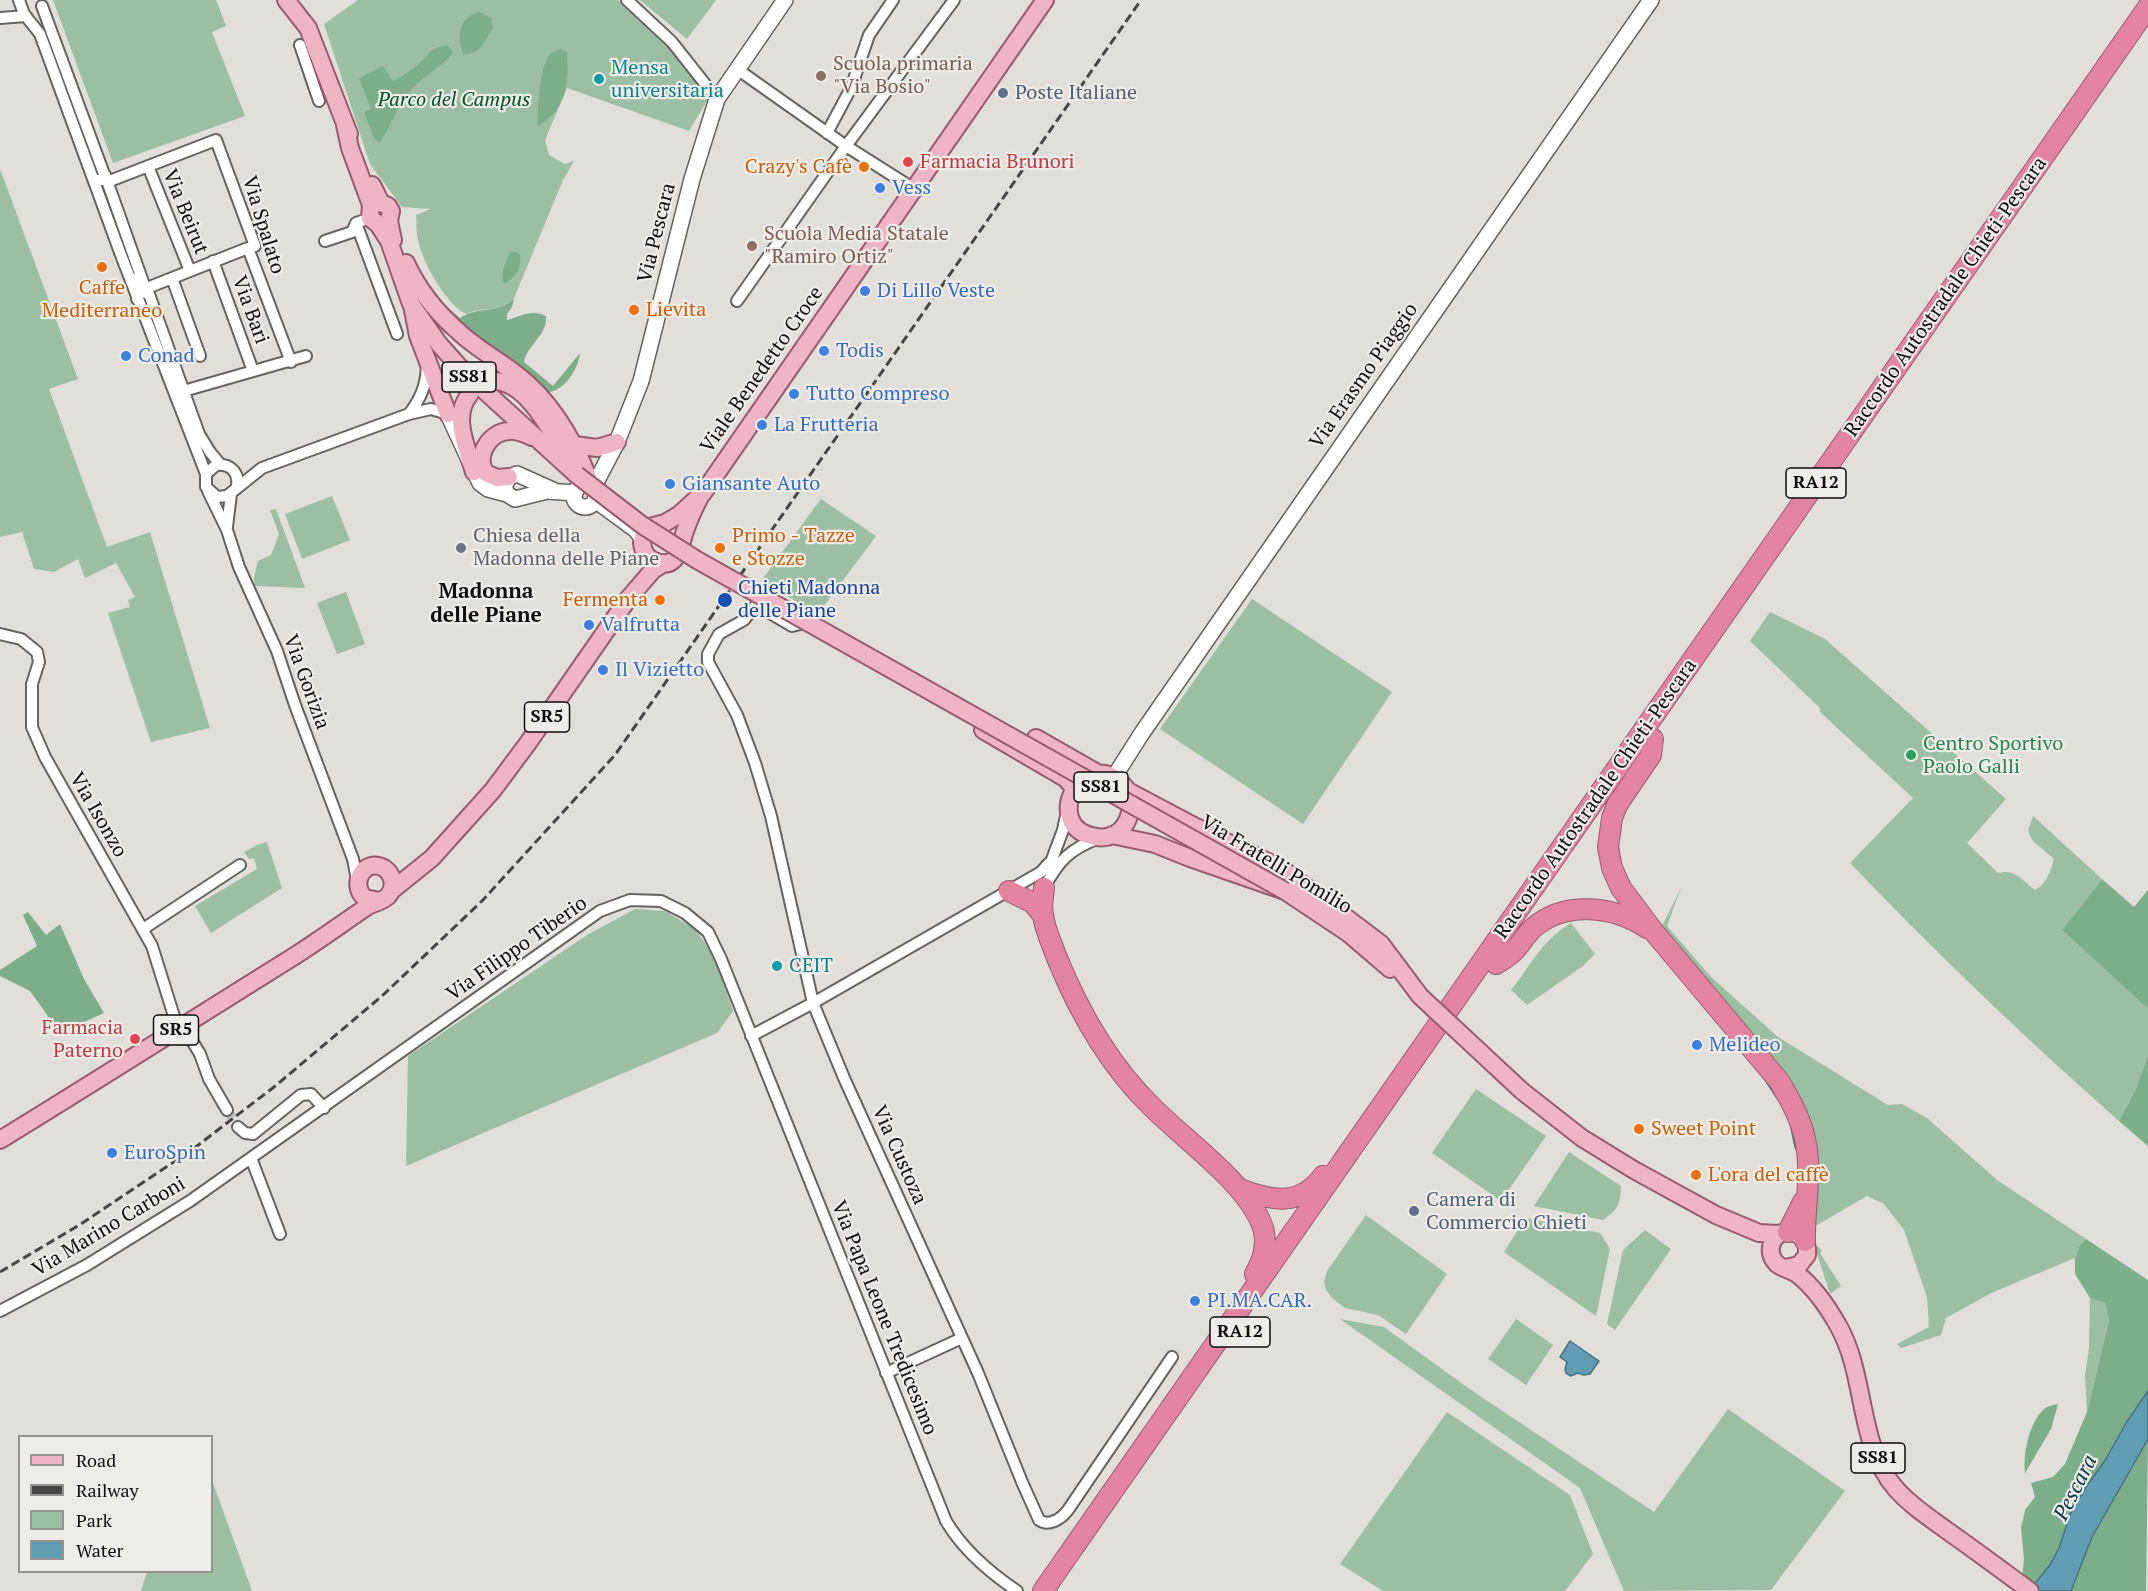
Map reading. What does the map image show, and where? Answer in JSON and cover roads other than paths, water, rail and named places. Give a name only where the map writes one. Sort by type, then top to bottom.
[{"type":"highway","name":"Raccordo Autostradale Chieti-Pescara","points":[[1043,1591],[2148,7]]},
{"type":"highway","name":"Raccordo Autostradale Chieti-Pescara","points":[[1059,1591],[2148,30]]},
{"type":"highway","points":[[1653,739],[1651,755],[1614,811],[1608,847],[1612,868],[1621,888],[1654,932],[1779,1081],[1792,1102],[1806,1144],[1808,1163],[1805,1196],[1795,1239]]},
{"type":"highway","points":[[1042,914],[1044,888]]},
{"type":"highway","points":[[1009,891],[1034,903],[1042,914],[1066,980],[1118,1069],[1150,1106],[1240,1189],[1261,1220],[1265,1243],[1261,1263],[1245,1289],[1243,1305]]},
{"type":"highway","points":[[1496,964],[1514,951],[1534,927],[1556,915],[1571,911],[1595,909],[1616,912],[1632,918],[1654,932]]},
{"type":"highway","points":[[1240,1189],[1270,1199],[1292,1198],[1317,1185],[1331,1165],[1348,1155]]},
{"type":"main road","name":"SS81","points":[[286,0],[308,28],[317,69],[345,125],[350,148],[411,304],[439,344],[464,372],[577,475]]},
{"type":"main road","name":"Viale Benedetto Croce","points":[[700,497],[1045,0]]},
{"type":"main road","points":[[379,223],[428,300],[459,333],[529,385],[575,446],[593,492]]},
{"type":"main road","points":[[411,304],[418,336],[448,414]]},
{"type":"main road","points":[[486,382],[493,380],[509,385],[531,401],[577,475]]},
{"type":"main road","points":[[470,394],[462,405],[460,419],[474,472]]},
{"type":"main road","points":[[508,486],[491,477],[482,468],[481,456],[488,443],[498,435],[510,431],[538,440]]},
{"type":"main road","points":[[575,446],[597,448],[617,441]]},
{"type":"main road","name":"Via Fratelli Pomilio","points":[[577,475],[617,507],[667,541],[1285,891],[1348,933],[1522,1090],[1582,1138],[1610,1156],[1716,1215],[1759,1233],[1795,1239]]},
{"type":"main road","name":"SR5","points":[[628,599],[642,567],[642,538],[654,524],[665,523],[700,497]]},
{"type":"main road","name":"SR5","points":[[0,1140],[181,1028],[385,896],[432,858],[484,801],[514,762],[628,599],[653,570],[680,553],[682,540],[700,497]]},
{"type":"main road","points":[[665,523],[676,528],[682,540]]},
{"type":"main road","points":[[642,538],[653,561],[664,563]]},
{"type":"main road","points":[[916,683],[950,690],[1128,791],[1282,869],[1381,944],[1420,996]]},
{"type":"main road","points":[[916,683],[944,708],[1065,778],[1071,795]]},
{"type":"main road","points":[[1102,776],[1079,782],[1071,795],[1069,813],[1073,822],[1089,836],[1106,836],[1155,844],[1285,891]]},
{"type":"main road","points":[[1106,836],[1121,830],[1128,821],[1131,801],[1128,791]]},
{"type":"main road","name":"SR5","points":[[379,868],[402,869],[416,864],[450,837]]},
{"type":"main road","points":[[350,918],[358,902],[358,886],[363,871],[379,868],[391,877],[385,896],[369,900],[358,886]]},
{"type":"main road","name":"Via Fratelli Pomilio","points":[[1716,1215],[1771,1255]]},
{"type":"main road","points":[[1771,1255],[1772,1243],[1795,1239]]},
{"type":"main road","points":[[1786,1268],[1799,1265],[1805,1259],[1795,1239]]},
{"type":"main road","points":[[1795,1239],[1818,1296]]},
{"type":"main road","name":"SS81","points":[[1771,1255],[1778,1265],[1798,1275],[1818,1296],[1836,1322],[1846,1341],[1852,1360],[1871,1443],[1894,1487],[1913,1506],[2030,1591]]},
{"type":"street","points":[[0,18],[19,0],[40,34],[121,219],[147,287],[206,474],[205,483],[208,491],[217,496],[233,491],[262,468],[409,414],[431,410],[448,414],[474,472],[484,486],[508,486],[521,475],[555,491]]},
{"type":"street","points":[[627,0],[672,42],[717,99]]},
{"type":"street","name":"Via Pescara","points":[[593,492],[641,381],[692,179],[717,99],[785,0]]},
{"type":"street","points":[[827,133],[851,88],[869,34],[893,0]]},
{"type":"street","points":[[737,301],[846,146],[954,0]]},
{"type":"street","name":"Via Erasmo Piaggio","points":[[1102,776],[1142,733],[1651,0]]},
{"type":"street","points":[[0,18],[34,18],[38,15],[41,3]]},
{"type":"street","points":[[41,3],[101,177],[107,215],[137,299],[199,434],[210,452],[236,473],[237,478],[233,491]]},
{"type":"street","points":[[300,45],[317,69],[319,101]]},
{"type":"street","points":[[736,69],[846,146],[914,189]]},
{"type":"street","name":"Via Spalato","points":[[101,177],[148,166],[216,140],[255,246],[248,248],[291,362]]},
{"type":"street","name":"Via Beirut","points":[[148,166],[190,271]]},
{"type":"street","points":[[107,215],[114,211],[121,219]]},
{"type":"street","points":[[325,241],[379,223],[397,334]]},
{"type":"street","points":[[137,299],[138,293],[147,287],[248,248]]},
{"type":"street","points":[[121,255],[135,284],[147,287]]},
{"type":"street","name":"Via Bari","points":[[213,261],[253,371]]},
{"type":"street","points":[[172,278],[200,356]]},
{"type":"street","points":[[179,392],[306,356]]},
{"type":"street","points":[[409,414],[420,399],[426,384],[428,363]]},
{"type":"street","points":[[206,474],[212,467],[224,465],[239,468],[262,468]]},
{"type":"street","points":[[523,498],[529,492],[528,480]]},
{"type":"street","points":[[508,486],[514,499],[538,492],[575,493],[581,486],[593,492],[642,538]]},
{"type":"street","name":"Via Gorizia","points":[[208,491],[227,530],[239,567],[278,651],[295,705],[348,847],[358,886]]},
{"type":"street","name":"Via Gorizia","points":[[227,530],[233,491]]},
{"type":"street","name":"Via Custoza","points":[[1102,776],[816,620],[792,626],[756,605],[744,620],[719,634],[708,654],[708,662],[736,715],[755,763],[773,827],[813,1003],[844,1078],[993,1408],[1026,1493],[1039,1520],[1044,1524],[1063,1516],[1068,1510],[1172,1357]]},
{"type":"street","name":"Via Isonzo","points":[[0,634],[21,639],[38,652],[39,662],[32,684],[32,727],[45,757],[143,929],[154,951],[181,1028],[200,1054],[209,1079],[227,1110]]},
{"type":"street","points":[[1044,888],[1049,863],[1063,830],[1071,795]]},
{"type":"street","points":[[1044,888],[1055,868],[1066,855],[1084,843],[1106,836]]},
{"type":"street","points":[[348,847],[379,868]]},
{"type":"street","points":[[751,1036],[1009,891],[1041,872],[1049,863]]},
{"type":"street","points":[[143,929],[240,866]]},
{"type":"street","points":[[1009,891],[1044,888]]},
{"type":"street","name":"Via Filippo Tiberio","points":[[324,1108],[600,911],[630,900],[661,901],[685,913],[708,932],[751,1036]]},
{"type":"street","name":"Via Papa Leone Tredicesimo","points":[[751,1036],[946,1521],[956,1539],[976,1559],[1017,1591]]},
{"type":"street","points":[[238,1127],[245,1133],[253,1134],[301,1095],[311,1094],[324,1108]]},
{"type":"street","name":"Via Marino Carboni","points":[[0,1311],[87,1265],[190,1201],[324,1108]]},
{"type":"street","points":[[251,1158],[280,1234]]},
{"type":"street","points":[[886,1373],[962,1338]]},
{"type":"water","points":[[1570,1341],[1599,1361],[1590,1374],[1578,1373],[1571,1376],[1566,1373],[1567,1362],[1560,1357]]},
{"type":"water","name":"Pescara","points":[[2148,1391],[2148,1439],[2092,1537],[2071,1591],[2040,1591],[2033,1586],[2050,1565],[2059,1548],[2071,1512]]},
{"type":"waterway","points":[[1766,1080],[1777,1097]]},
{"type":"waterway","points":[[1791,1124],[1796,1148]]},
{"type":"tunnel","points":[[227,1110],[238,1127]]},
{"type":"railway","points":[[0,1272],[81,1224],[193,1149],[274,1087],[382,996],[483,900],[615,755],[1141,0]]},
{"type":"place","name":"Scuola primaria \"Via Bosio\"","points":[[821,76]]},
{"type":"place","name":"Mensa universitaria","points":[[599,79]]},
{"type":"place","name":"Poste Italiane","points":[[1003,93]]},
{"type":"place","name":"Farmacia Brunori","points":[[908,162]]},
{"type":"place","name":"Crazy's Cafè","points":[[864,167]]},
{"type":"place","name":"Vess","points":[[880,188]]},
{"type":"place","name":"Scuola Media Statale \"Ramiro Ortiz\"","points":[[752,246]]},
{"type":"place","name":"Caffe Mediterraneo","points":[[102,267]]},
{"type":"place","name":"Di Lillo Veste","points":[[865,291]]},
{"type":"place","name":"Lievita","points":[[634,310]]},
{"type":"place","name":"Todis","points":[[824,351]]},
{"type":"place","name":"Conad","points":[[126,356]]},
{"type":"place","name":"Tutto Compreso","points":[[794,394]]},
{"type":"place","name":"La Frutteria","points":[[762,425]]},
{"type":"place","name":"Giansante Auto","points":[[670,484]]},
{"type":"place","name":"Chiesa della Madonna delle Piane","points":[[461,548]]},
{"type":"place","name":"Primo - Tazze e Stozze","points":[[720,548]]},
{"type":"place","name":"Fermenta","points":[[660,600]]},
{"type":"place","name":"Chieti Madonna delle Piane","points":[[725,600]]},
{"type":"place","name":"Valfrutta","points":[[589,625]]},
{"type":"place","name":"Il Vizietto","points":[[603,670]]},
{"type":"place","name":"Centro Sportivo Paolo Galli","points":[[1911,755]]},
{"type":"place","name":"CEIT","points":[[777,966]]},
{"type":"place","name":"Farmacia Paterno","points":[[135,1039]]},
{"type":"place","name":"Melideo","points":[[1697,1045]]},
{"type":"place","name":"Sweet Point","points":[[1639,1129]]},
{"type":"place","name":"EuroSpin","points":[[112,1153]]},
{"type":"place","name":"L'ora del caffè","points":[[1696,1175]]},
{"type":"place","name":"Camera di Commercio Chieti","points":[[1414,1211]]},
{"type":"place","name":"PI.MA.CAR.","points":[[1195,1301]]},
{"type":"district","name":"Madonna delle Piane","points":[[486,604]]},
{"type":"park label","name":"Parco del Campus","points":[[454,100]]}]
